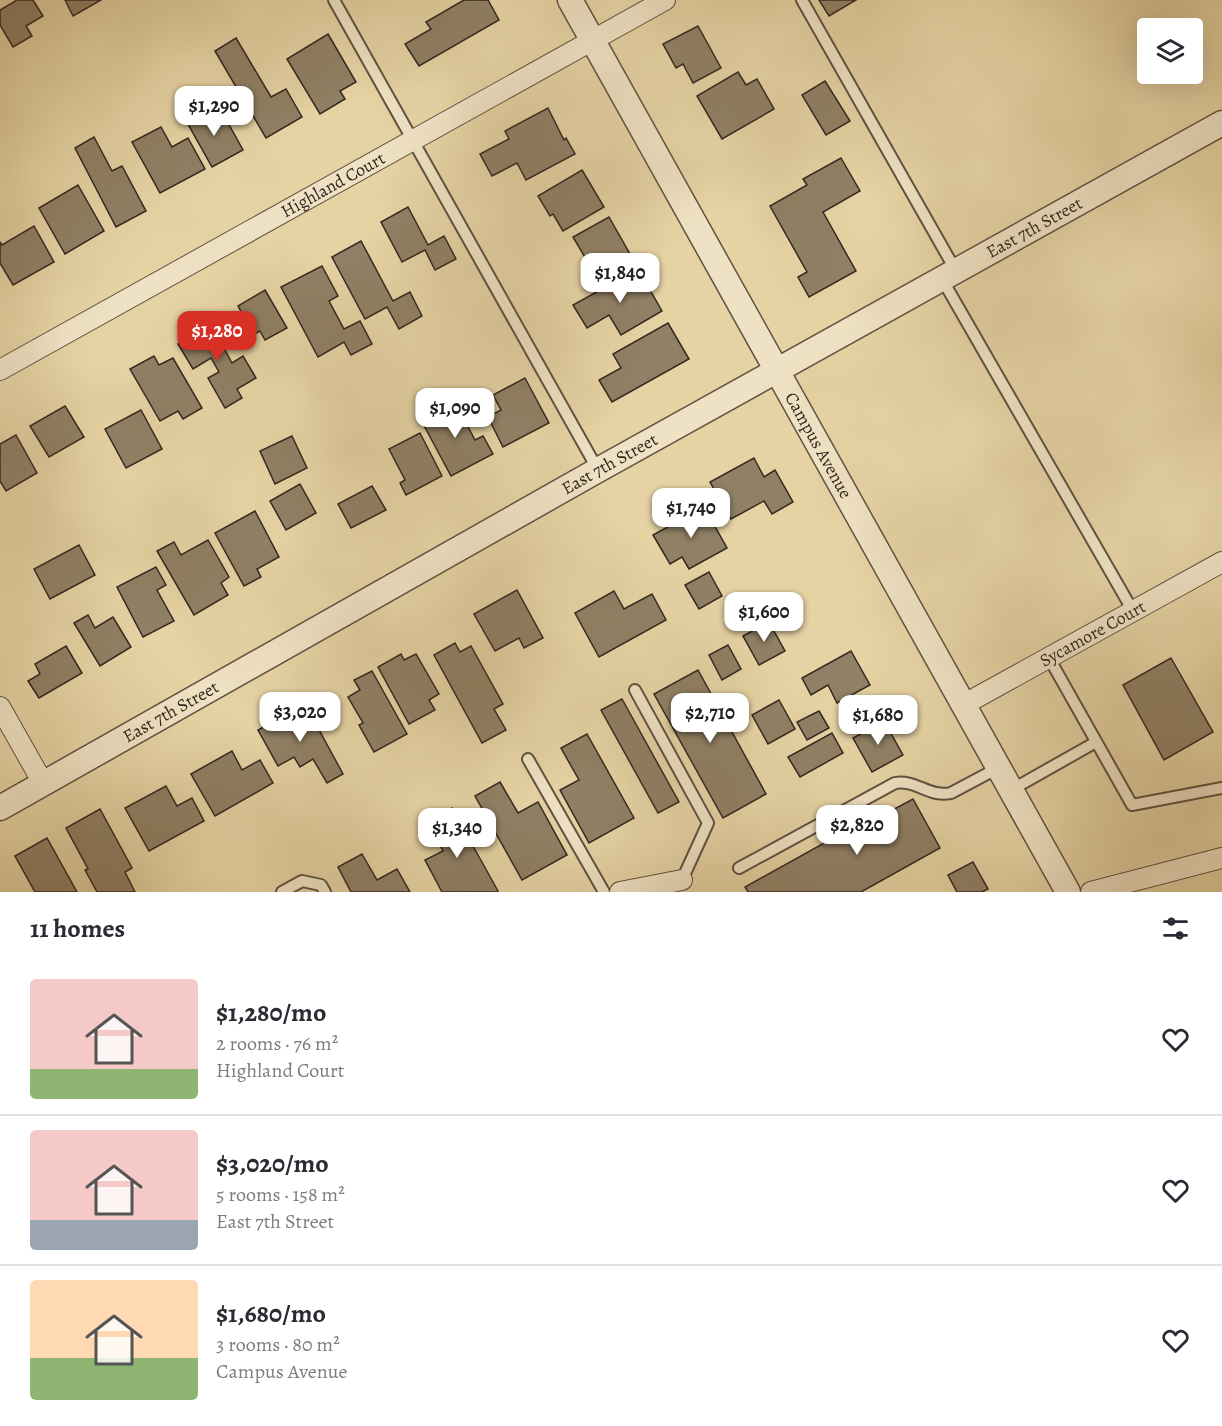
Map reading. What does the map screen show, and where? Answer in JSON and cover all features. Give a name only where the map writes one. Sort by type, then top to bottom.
[{"type":"street","name":"Campus Avenue","points":[[570,0],[1068,892]]},
{"type":"street","name":"Highland Court","points":[[0,370],[665,0]]},
{"type":"street","name":"East 7th Street","points":[[0,808],[598,470],[1222,123]]},
{"type":"street","name":"Sycamore Court","points":[[963,705],[1222,562]]},
{"type":"street","points":[[0,707],[43,783]]},
{"type":"street","points":[[1091,892],[1222,858]]},
{"type":"street","points":[[620,892],[682,880]]},
{"type":"lane","points":[[334,0],[598,470]]},
{"type":"lane","points":[[802,0],[1133,611]]},
{"type":"lane","points":[[1049,658],[1132,804],[1222,789]]},
{"type":"lane","points":[[635,690],[708,824],[682,880]]},
{"type":"lane","points":[[1010,790],[1096,742]]},
{"type":"lane","points":[[528,759],[604,892]]},
{"type":"lane","points":[[740,868],[895,783],[903,781],[933,794],[943,795],[998,768]]},
{"type":"lane","points":[[282,892],[302,881],[321,885],[325,892]]},
{"type":"building","points":[[17,0],[33,0],[43,16],[26,26],[32,36],[13,47],[0,25],[0,10]]},
{"type":"building","points":[[65,0],[101,0],[73,16]]},
{"type":"building","points":[[464,0],[488,0],[499,20],[419,66],[405,44],[431,29],[426,22]]},
{"type":"building","points":[[819,0],[856,0],[829,16]]},
{"type":"building","points":[[698,26],[721,68],[693,83],[683,64],[676,68],[663,44]]},
{"type":"building","points":[[328,34],[356,82],[340,91],[345,99],[320,114],[287,59]]},
{"type":"building","points":[[236,38],[271,97],[286,89],[302,117],[266,138],[215,51]]},
{"type":"building","points":[[738,72],[746,85],[757,79],[774,109],[722,139],[697,96]]},
{"type":"building","points":[[825,81],[850,121],[826,135],[802,95]]},
{"type":"building","points":[[548,108],[564,140],[566,138],[575,154],[526,180],[517,163],[492,176],[480,154],[509,139],[505,131]]},
{"type":"building","points":[[200,109],[206,121],[222,112],[243,150],[212,167],[184,117]]},
{"type":"building","points":[[161,127],[172,147],[188,138],[205,169],[160,193],[132,142]]},
{"type":"building","points":[[94,137],[112,171],[122,166],[146,211],[116,227],[75,148]]},
{"type":"building","points":[[841,158],[860,191],[823,212],[856,271],[809,297],[798,277],[807,272],[770,206],[807,185],[803,179]]},
{"type":"building","points":[[582,170],[604,207],[563,231],[553,214],[550,216],[538,196]]},
{"type":"building","points":[[78,185],[104,231],[65,254],[39,208]]},
{"type":"building","points":[[408,207],[428,245],[444,236],[456,259],[435,270],[425,250],[402,262],[381,222]]},
{"type":"building","points":[[609,217],[634,261],[617,270],[611,260],[593,271],[573,237]]},
{"type":"building","points":[[34,226],[54,262],[13,285],[0,263],[0,242],[2,245]]},
{"type":"building","points":[[361,241],[393,301],[410,292],[422,316],[399,329],[387,307],[365,319],[332,257]]},
{"type":"building","points":[[322,266],[338,296],[329,301],[344,329],[360,321],[372,344],[351,355],[344,342],[318,357],[281,287]]},
{"type":"building","points":[[638,269],[662,311],[621,335],[609,315],[587,328],[573,305]]},
{"type":"building","points":[[265,290],[287,328],[265,340],[260,331],[241,341],[230,322],[243,315],[238,306]]},
{"type":"building","points":[[208,319],[232,363],[243,356],[256,378],[237,389],[242,398],[225,408],[208,378],[219,372],[211,358],[193,369],[178,344],[190,337],[187,331]]},
{"type":"building","points":[[668,323],[689,359],[612,402],[599,380],[621,368],[613,354]]},
{"type":"building","points":[[154,356],[159,365],[173,358],[202,408],[183,419],[178,411],[160,421],[130,369]]},
{"type":"building","points":[[525,378],[549,423],[503,447],[488,417],[501,410],[493,395]]},
{"type":"building","points":[[454,400],[475,440],[483,436],[493,454],[451,476],[420,418]]},
{"type":"building","points":[[65,406],[84,437],[49,457],[30,426]]},
{"type":"building","points":[[141,410],[162,449],[126,468],[105,429]]},
{"type":"building","points":[[420,433],[442,476],[406,495],[400,483],[405,480],[389,449]]},
{"type":"building","points":[[16,435],[37,473],[6,491],[0,481],[0,444]]},
{"type":"building","points":[[292,436],[307,468],[275,484],[260,451]]},
{"type":"building","points":[[754,458],[764,477],[775,470],[793,502],[772,514],[764,501],[731,519],[710,482]]},
{"type":"building","points":[[300,484],[316,513],[286,530],[270,501]]},
{"type":"building","points":[[372,486],[386,510],[351,528],[338,504]]},
{"type":"building","points":[[704,507],[727,548],[689,569],[682,557],[670,564],[653,535]]},
{"type":"building","points":[[255,511],[279,557],[257,569],[261,577],[244,586],[215,533]]},
{"type":"building","points":[[208,540],[229,577],[221,583],[228,595],[194,615],[157,551],[174,542],[181,555]]},
{"type":"building","points":[[79,545],[95,575],[50,599],[34,569]]},
{"type":"building","points":[[156,567],[166,585],[157,590],[174,621],[143,637],[117,587]]},
{"type":"building","points":[[709,572],[722,596],[699,609],[685,585]]},
{"type":"building","points":[[517,590],[543,638],[524,648],[519,638],[495,651],[474,614]]},
{"type":"building","points":[[614,591],[624,609],[652,594],[666,620],[599,657],[575,613]]},
{"type":"building","points":[[88,615],[95,628],[113,617],[131,647],[100,666],[74,623]]},
{"type":"building","points":[[769,622],[785,651],[759,665],[743,636]]},
{"type":"building","points":[[455,643],[460,652],[471,646],[503,704],[494,709],[506,730],[482,743],[434,655]]},
{"type":"building","points":[[728,645],[741,669],[722,680],[709,655]]},
{"type":"building","points":[[66,646],[82,673],[39,698],[28,681],[40,674],[35,664]]},
{"type":"building","points":[[851,651],[870,685],[837,703],[828,685],[811,695],[802,678]]},
{"type":"building","points":[[401,654],[404,660],[416,654],[439,694],[429,700],[435,710],[409,724],[378,667]]},
{"type":"building","points":[[1171,658],[1213,732],[1164,760],[1123,685]]},
{"type":"building","points":[[698,670],[766,794],[723,818],[654,694]]},
{"type":"building","points":[[372,671],[407,734],[374,752],[359,725],[363,723],[348,697],[360,690],[354,680]]},
{"type":"building","points":[[622,699],[679,802],[658,813],[601,710]]},
{"type":"building","points":[[779,700],[795,729],[768,744],[752,715]]},
{"type":"building","points":[[305,704],[343,774],[327,783],[313,759],[300,767],[294,757],[278,766],[258,730]]},
{"type":"building","points":[[819,711],[829,728],[807,740],[797,722]]},
{"type":"building","points":[[884,721],[903,755],[872,772],[853,738]]},
{"type":"building","points":[[832,733],[843,753],[800,777],[788,757]]},
{"type":"building","points":[[587,734],[634,818],[589,843],[560,790],[579,780],[561,748]]},
{"type":"building","points":[[232,751],[242,770],[260,760],[273,783],[215,816],[191,774]]},
{"type":"building","points":[[500,782],[518,813],[538,802],[567,855],[522,880],[475,796]]},
{"type":"building","points":[[166,786],[177,806],[192,798],[204,821],[149,851],[125,808]]},
{"type":"building","points":[[913,799],[940,848],[861,892],[748,892],[745,887],[887,808],[889,812]]},
{"type":"building","points":[[452,808],[497,892],[442,892],[425,860],[443,851],[427,822]]},
{"type":"building","points":[[100,809],[132,868],[125,872],[135,892],[97,892],[85,870],[88,869],[66,828]]},
{"type":"building","points":[[47,838],[77,892],[35,892],[15,856]]},
{"type":"building","points":[[362,854],[377,880],[397,869],[410,892],[351,892],[338,867]]},
{"type":"building","points":[[973,862],[988,889],[982,892],[957,892],[948,875]]}]
